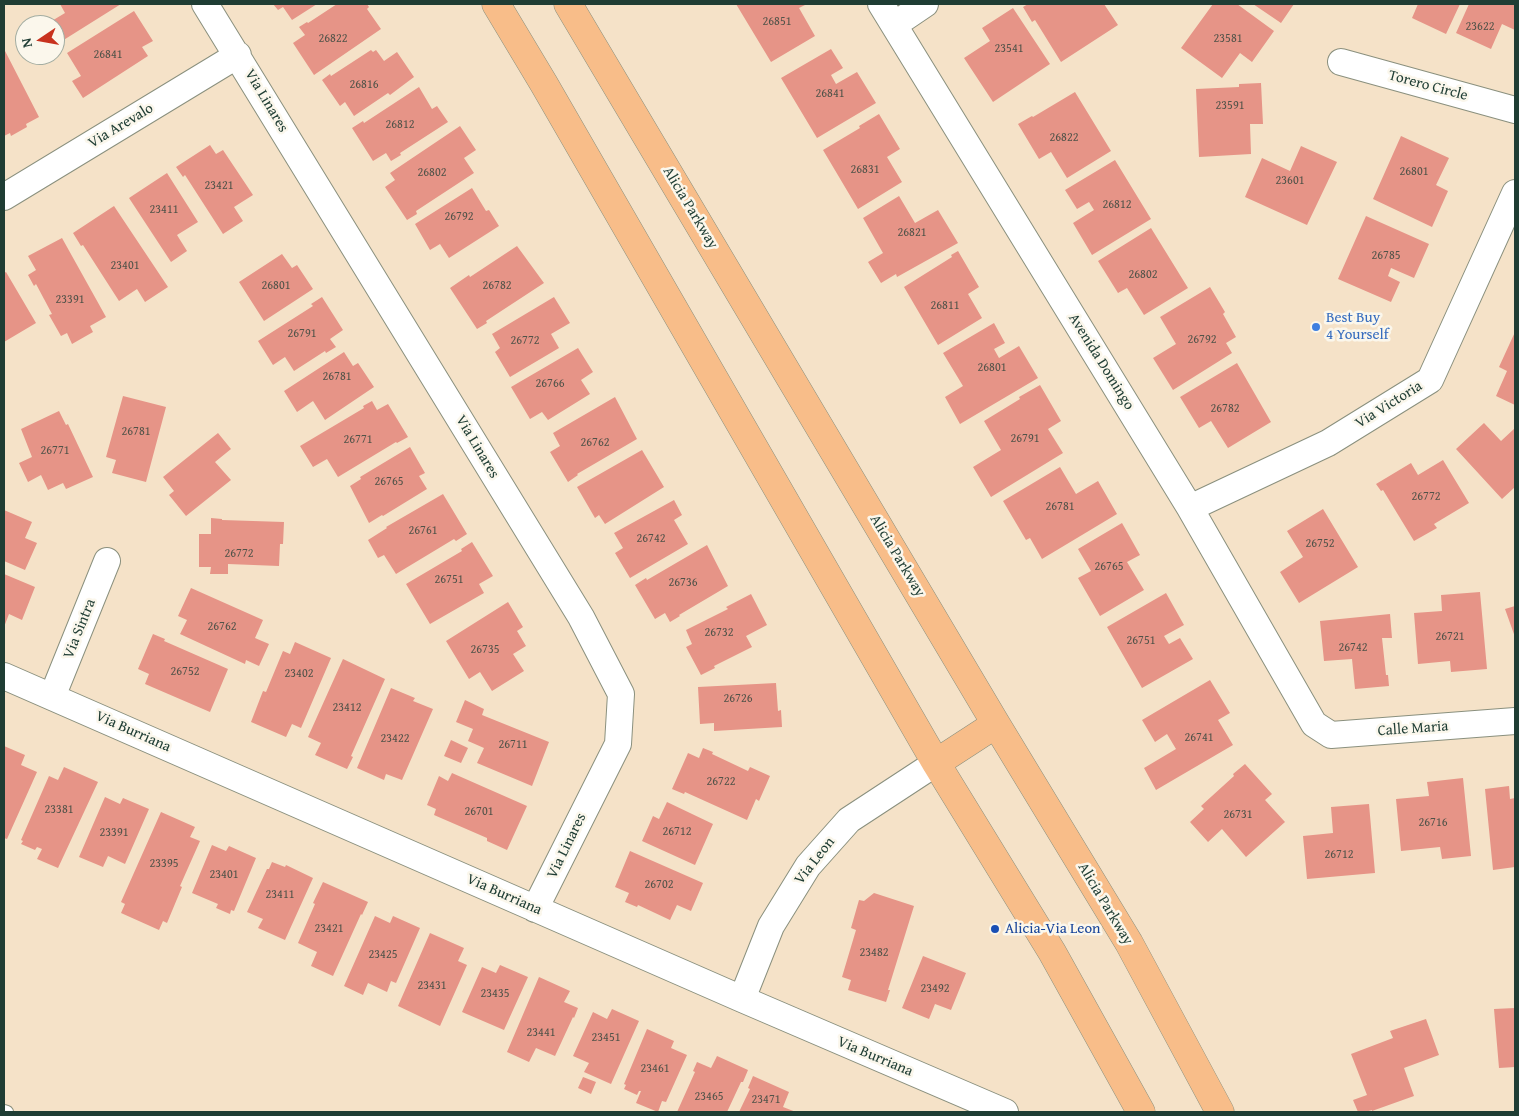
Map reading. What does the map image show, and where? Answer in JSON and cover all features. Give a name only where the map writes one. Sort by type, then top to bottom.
[{"type":"main road","points":[[496,4],[936,763],[1052,952],[1141,1112]]},
{"type":"main road","name":"Alicia Parkway","points":[[568,4],[996,724],[1130,943],[1220,1112]]},
{"type":"main road","points":[[936,763],[996,724]]},
{"type":"street","name":"Via Linares","points":[[205,4],[238,54],[581,617],[620,694],[618,744],[535,909]]},
{"type":"street","points":[[888,14],[925,4]]},
{"type":"street","name":"Avenida Domingo","points":[[888,14],[1190,508],[1314,724]]},
{"type":"street","name":"Via Arevalo","points":[[4,197],[238,54]]},
{"type":"street","name":"Torero Circle","points":[[1341,62],[1515,110]]},
{"type":"street","name":"Via Victoria","points":[[1190,508],[1328,443],[1430,380],[1515,193]]},
{"type":"street","name":"Via Sintra","points":[[52,697],[107,561]]},
{"type":"street","name":"Via Burriana","points":[[4,676],[535,909],[1005,1112]]},
{"type":"street","name":"Calle Maria","points":[[1314,724],[1331,735],[1515,721]]},
{"type":"street","name":"Via Leon","points":[[742,999],[770,926],[808,866],[849,820],[936,763]]},
{"type":"building","points":[[60,4],[121,4],[65,39],[65,15],[62,15],[65,13]]},
{"type":"building","points":[[273,4],[317,4],[292,20],[283,7],[278,10]]},
{"type":"building","points":[[337,4],[367,4],[369,7],[367,9],[381,29],[314,75],[293,43],[305,35],[299,27]]},
{"type":"building","points":[[736,4],[807,4],[799,8],[815,36],[771,62]]},
{"type":"building","points":[[1028,4],[1104,4],[1118,25],[1061,62],[1035,20],[1032,22],[1023,7]]},
{"type":"building","points":[[1213,4],[1237,4],[1274,31],[1252,62],[1240,53],[1222,78],[1181,48]]},
{"type":"building","points":[[1253,4],[1294,4],[1281,23]]},
{"type":"building","points":[[1418,4],[1460,4],[1446,34],[1412,18]]},
{"type":"building","points":[[1469,4],[1515,4],[1515,30],[1502,24],[1491,49],[1456,33]]},
{"type":"building","points":[[1013,8],[1050,64],[993,102],[964,58],[990,41],[982,28]]},
{"type":"building","points":[[134,11],[153,41],[142,47],[148,56],[83,98],[72,81],[81,76],[67,53]]},
{"type":"building","points":[[4,49],[39,117],[26,124],[27,127],[11,136],[10,133],[4,136]]},
{"type":"building","points":[[831,49],[843,68],[831,75],[836,84],[857,72],[876,103],[817,138],[781,78]]},
{"type":"building","points":[[371,50],[373,52],[376,50],[384,61],[397,52],[414,77],[390,95],[388,93],[354,116],[345,102],[340,106],[322,80]]},
{"type":"building","points":[[1261,83],[1263,124],[1250,124],[1251,154],[1199,157],[1196,89],[1239,87],[1239,84]]},
{"type":"building","points":[[419,87],[432,109],[437,106],[448,122],[400,153],[401,155],[391,161],[386,153],[373,161],[352,128],[363,121],[364,123]]},
{"type":"building","points":[[1075,92],[1111,151],[1067,178],[1051,152],[1039,159],[1018,124]]},
{"type":"building","points":[[879,114],[900,149],[887,157],[902,182],[858,209],[823,150],[860,128],[859,126]]},
{"type":"building","points":[[460,126],[476,150],[464,158],[474,173],[416,211],[417,214],[407,220],[385,187],[395,180],[390,173]]},
{"type":"building","points":[[1401,136],[1449,158],[1436,185],[1448,191],[1432,227],[1373,199]]},
{"type":"building","points":[[210,145],[216,154],[223,150],[253,195],[234,207],[243,221],[223,234],[185,175],[183,177],[176,167]]},
{"type":"building","points":[[1301,146],[1337,162],[1307,225],[1245,197],[1262,158],[1290,171]]},
{"type":"building","points":[[1115,160],[1151,219],[1092,255],[1073,223],[1094,210],[1089,202],[1077,209],[1065,190]]},
{"type":"building","points":[[167,173],[198,222],[177,235],[187,251],[171,262],[129,198]]},
{"type":"building","points":[[472,188],[486,211],[489,210],[499,226],[449,258],[440,244],[430,250],[415,224]]},
{"type":"building","points":[[899,196],[915,223],[938,210],[958,243],[897,277],[896,274],[881,283],[868,262],[883,253],[863,218]]},
{"type":"building","points":[[114,206],[168,287],[145,302],[137,289],[119,301],[83,245],[81,246],[73,233]]},
{"type":"building","points":[[1366,216],[1429,244],[1414,278],[1391,268],[1388,276],[1400,282],[1391,302],[1338,279]]},
{"type":"building","points":[[1151,228],[1188,288],[1144,315],[1127,288],[1118,293],[1098,261]]},
{"type":"building","points":[[62,238],[106,317],[90,326],[93,332],[72,344],[67,333],[61,336],[49,315],[52,314],[36,284],[34,286],[28,275],[36,270],[28,256]]},
{"type":"building","points":[[517,246],[544,283],[486,321],[487,323],[477,329],[450,288]]},
{"type":"building","points":[[958,251],[979,287],[968,294],[982,318],[938,345],[904,287],[952,257],[951,255]]},
{"type":"building","points":[[282,254],[292,268],[297,265],[313,289],[264,321],[239,282]]},
{"type":"building","points":[[6,272],[36,323],[4,342],[4,273]]},
{"type":"building","points":[[1210,287],[1225,312],[1223,314],[1236,337],[1226,343],[1232,353],[1173,390],[1153,358],[1176,344],[1160,317]]},
{"type":"building","points":[[322,297],[343,330],[330,339],[336,347],[326,353],[325,351],[294,371],[285,357],[273,365],[258,341],[313,306],[311,304]]},
{"type":"building","points":[[554,297],[570,323],[551,334],[559,348],[510,377],[495,352],[500,348],[492,334]]},
{"type":"building","points":[[994,323],[1005,343],[994,349],[999,358],[1019,346],[1038,378],[960,424],[945,397],[963,386],[943,353]]},
{"type":"building","points":[[1515,332],[1515,405],[1496,396],[1507,371],[1499,367]]},
{"type":"building","points":[[578,348],[593,372],[581,380],[590,394],[548,420],[542,412],[530,419],[511,387]]},
{"type":"building","points":[[344,352],[353,366],[358,363],[374,387],[325,420],[313,401],[297,412],[284,391]]},
{"type":"building","points":[[1237,363],[1271,422],[1228,448],[1211,421],[1199,428],[1180,397]]},
{"type":"building","points":[[1040,385],[1061,421],[1048,429],[1063,453],[991,497],[973,467],[1001,450],[984,421]]},
{"type":"building","points":[[123,396],[166,407],[146,482],[112,473],[116,460],[106,457]]},
{"type":"building","points":[[615,397],[637,439],[577,474],[568,482],[550,452],[560,446],[553,433]]},
{"type":"building","points":[[372,401],[377,410],[388,404],[408,437],[396,442],[338,477],[327,459],[313,467],[300,446],[364,408],[363,406]]},
{"type":"building","points":[[59,411],[66,425],[68,424],[93,477],[66,489],[63,483],[48,490],[41,475],[28,482],[19,463],[32,457],[21,429]]},
{"type":"building","points":[[1484,423],[1501,441],[1515,428],[1515,487],[1502,499],[1456,449]]},
{"type":"building","points":[[218,433],[231,449],[215,462],[231,480],[186,516],[169,495],[174,491],[163,477]]},
{"type":"building","points":[[410,447],[425,473],[419,476],[427,489],[369,523],[350,486],[361,479],[360,477]]},
{"type":"building","points":[[642,450],[664,487],[605,524],[599,515],[595,518],[577,487]]},
{"type":"building","points":[[1443,460],[1469,503],[1434,524],[1437,528],[1414,541],[1383,490],[1381,491],[1376,484],[1411,463],[1418,475]]},
{"type":"building","points":[[1060,467],[1076,494],[1098,481],[1117,514],[1042,559],[1030,538],[1026,540],[1003,501]]},
{"type":"building","points":[[443,494],[467,534],[456,541],[454,539],[396,574],[384,555],[378,558],[368,540],[386,527]]},
{"type":"building","points":[[674,500],[682,515],[674,520],[688,544],[630,578],[615,553],[623,548],[614,533]]},
{"type":"building","points":[[1323,509],[1358,567],[1299,603],[1280,572],[1303,557],[1287,531]]},
{"type":"building","points":[[4,510],[32,522],[25,538],[37,543],[25,570],[4,561]]},
{"type":"building","points":[[211,518],[284,522],[279,566],[228,564],[228,574],[210,574],[211,567],[199,567],[199,534],[211,534]]},
{"type":"building","points":[[1122,523],[1140,555],[1127,562],[1144,590],[1100,616],[1078,578],[1091,571],[1078,549]]},
{"type":"building","points":[[472,542],[493,576],[479,584],[484,593],[430,624],[406,584],[462,551],[461,549]]},
{"type":"building","points":[[707,545],[728,586],[670,622],[665,613],[655,619],[635,585]]},
{"type":"building","points":[[4,574],[35,587],[22,620],[9,614],[4,627]]},
{"type":"building","points":[[191,588],[263,620],[255,638],[269,644],[259,666],[246,660],[245,664],[180,634],[187,620],[178,616]]},
{"type":"building","points":[[1480,592],[1487,669],[1451,672],[1450,661],[1418,664],[1414,613],[1442,611],[1441,595]]},
{"type":"building","points":[[1166,593],[1184,625],[1164,636],[1169,644],[1180,638],[1193,659],[1142,688],[1107,627]]},
{"type":"building","points":[[751,594],[767,625],[746,636],[752,647],[714,666],[715,668],[701,675],[686,647],[692,644],[686,630],[728,609],[726,607]]},
{"type":"building","points":[[508,602],[523,627],[517,631],[526,646],[513,654],[524,671],[492,691],[480,672],[469,679],[446,641]]},
{"type":"building","points":[[1515,606],[1515,637],[1505,609]]},
{"type":"building","points":[[1390,614],[1392,638],[1382,638],[1389,686],[1355,689],[1352,659],[1324,661],[1320,621]]},
{"type":"building","points":[[153,634],[165,639],[164,641],[228,669],[210,712],[145,684],[149,674],[138,669]]},
{"type":"building","points":[[295,642],[331,658],[301,728],[292,724],[286,737],[251,722],[263,691],[266,692],[283,651],[290,654]]},
{"type":"building","points":[[343,659],[385,679],[347,769],[315,755],[321,743],[308,737]]},
{"type":"building","points":[[1210,680],[1230,713],[1218,720],[1233,745],[1156,790],[1144,768],[1176,749],[1167,734],[1155,742],[1142,720]]},
{"type":"building","points":[[776,683],[778,711],[781,710],[782,727],[714,731],[714,723],[700,724],[698,687]]},
{"type":"building","points":[[391,688],[415,698],[413,701],[433,709],[402,780],[386,774],[384,780],[357,768]]},
{"type":"building","points":[[465,700],[484,709],[482,715],[549,742],[532,786],[477,763],[484,748],[468,741],[473,729],[456,722]]},
{"type":"building","points":[[451,740],[468,748],[461,763],[444,756]]},
{"type":"building","points":[[4,746],[25,755],[21,765],[37,772],[7,839],[4,838]]},
{"type":"building","points":[[703,748],[748,771],[750,767],[770,776],[759,801],[756,799],[747,820],[685,792],[684,794],[672,789],[688,753],[699,758]]},
{"type":"building","points":[[1245,764],[1272,794],[1265,800],[1285,822],[1246,857],[1222,829],[1208,842],[1190,822],[1204,809],[1201,806]]},
{"type":"building","points":[[64,767],[98,782],[58,868],[37,859],[42,849],[37,847],[35,850],[21,844],[23,841],[21,840],[49,776],[58,780]]},
{"type":"building","points":[[452,773],[527,806],[507,850],[487,841],[487,838],[434,815],[436,809],[427,805],[439,776],[448,781]]},
{"type":"building","points":[[1463,778],[1471,856],[1442,859],[1440,847],[1401,851],[1396,799],[1429,796],[1427,782]]},
{"type":"building","points":[[1509,786],[1510,799],[1515,798],[1515,867],[1493,870],[1485,789]]},
{"type":"building","points":[[105,797],[120,804],[123,798],[149,809],[125,864],[108,856],[103,867],[79,857]]},
{"type":"building","points":[[667,802],[713,824],[695,865],[642,841],[653,816],[659,819]]},
{"type":"building","points":[[1369,804],[1375,873],[1307,879],[1303,836],[1333,833],[1331,807]]},
{"type":"building","points":[[161,812],[195,827],[190,837],[200,841],[180,886],[182,887],[167,923],[163,921],[159,930],[121,913],[125,904],[121,902]]},
{"type":"building","points":[[212,845],[226,851],[229,846],[256,858],[234,911],[231,910],[230,914],[216,908],[218,904],[192,893]]},
{"type":"building","points":[[630,851],[703,883],[691,911],[677,905],[670,920],[638,905],[637,907],[625,902],[629,893],[615,887]]},
{"type":"building","points":[[272,862],[285,867],[286,865],[313,878],[285,940],[258,928],[263,919],[247,912]]},
{"type":"building","points":[[323,882],[368,902],[333,976],[311,966],[317,952],[298,943]]},
{"type":"building","points":[[874,893],[914,906],[886,1002],[848,990],[851,980],[842,977],[856,930],[851,928],[859,900],[864,901]]},
{"type":"building","points":[[375,916],[390,923],[393,916],[420,928],[396,983],[391,981],[387,992],[368,983],[363,995],[344,986]]},
{"type":"building","points":[[430,933],[464,948],[458,961],[467,965],[440,1026],[398,1006]]},
{"type":"building","points":[[923,956],[966,973],[951,1010],[935,1004],[929,1019],[902,1008]]},
{"type":"building","points":[[500,965],[528,977],[504,1030],[462,1012],[482,967],[496,973]]},
{"type":"building","points":[[539,977],[570,991],[564,1002],[578,1008],[555,1056],[536,1048],[529,1062],[507,1052]]},
{"type":"building","points":[[1515,1008],[1515,1067],[1499,1068],[1494,1009]]},
{"type":"building","points":[[612,1009],[639,1021],[611,1084],[584,1072],[589,1063],[573,1056],[593,1012],[607,1019]]},
{"type":"building","points":[[1426,1019],[1439,1055],[1404,1068],[1414,1096],[1372,1111],[1358,1112],[1353,1100],[1367,1095],[1351,1054],[1393,1038],[1390,1031]]},
{"type":"building","points":[[647,1029],[674,1041],[671,1048],[687,1055],[666,1102],[662,1101],[658,1112],[636,1103],[641,1091],[637,1095],[624,1089],[626,1085],[624,1084]]},
{"type":"building","points":[[717,1056],[748,1070],[727,1112],[677,1112],[695,1072],[693,1071],[697,1062],[711,1068]]},
{"type":"building","points":[[753,1076],[789,1092],[783,1107],[796,1112],[739,1112],[750,1089],[748,1088]]},
{"type":"building","points":[[583,1077],[596,1082],[591,1094],[578,1088]]},
{"type":"place","name":"Best Buy 4 Yourself","points":[[1316,327]]},
{"type":"place","name":"Alicia-Via Leon","points":[[995,929]]}]
